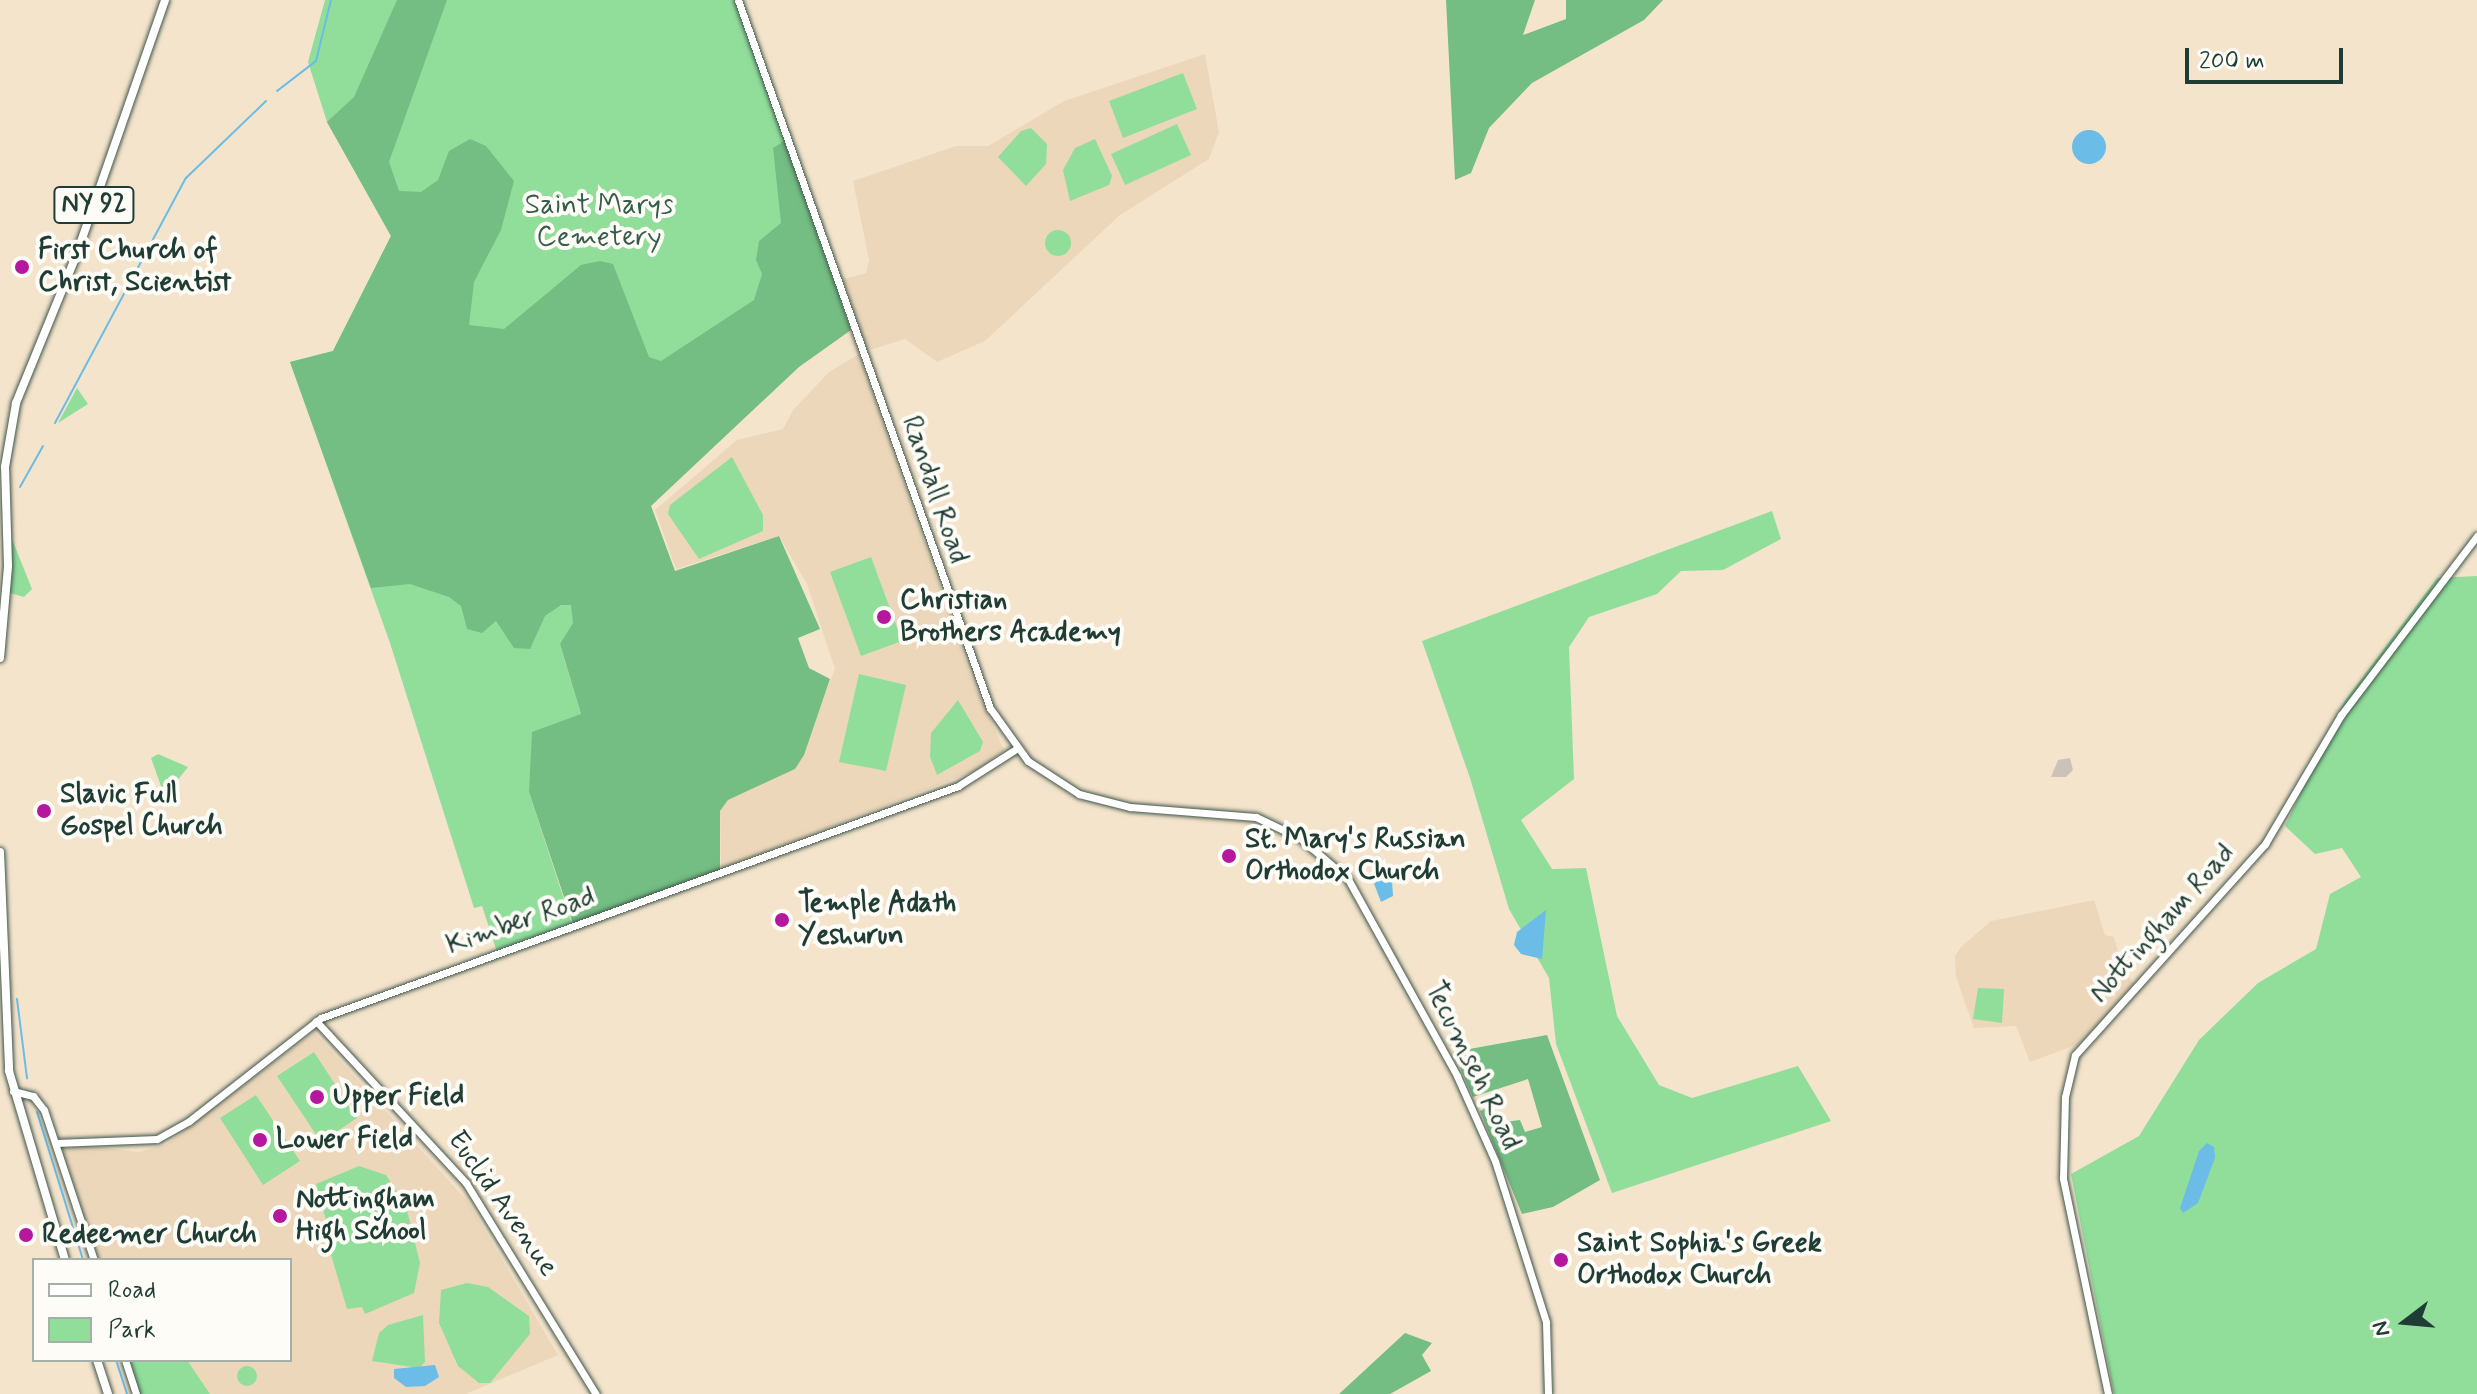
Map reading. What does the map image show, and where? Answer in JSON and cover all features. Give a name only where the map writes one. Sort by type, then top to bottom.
[{"type":"main road","name":"NY 92","points":[[0,658],[8,566],[5,467],[16,403],[76,256],[165,0]]},
{"type":"main road","points":[[0,852],[13,1091],[64,1258]]},
{"type":"main road","points":[[98,1362],[108,1394]]},
{"type":"street","name":"Randall Road","points":[[738,0],[959,630],[990,708],[1016,749],[1054,781],[1098,801],[1253,817]]},
{"type":"street","name":"Nottingham Road","points":[[2108,1394],[2063,1178],[2065,1097],[2075,1055],[2265,844],[2341,715],[2477,536]]},
{"type":"street","name":"Kimber Road","points":[[56,1143],[86,1138],[138,1142],[171,1133],[316,1021],[958,786],[1016,749]]},
{"type":"street","name":"Tecumseh Road","points":[[1253,817],[1300,838],[1348,879],[1457,1076],[1495,1161],[1539,1294],[1549,1339],[1548,1394]]},
{"type":"street","name":"Euclid Avenue","points":[[316,1021],[466,1183],[596,1394]]},
{"type":"street","points":[[13,1091],[27,1094],[44,1110],[93,1258]]},
{"type":"street","points":[[126,1362],[136,1394]]},
{"type":"shaded area","points":[[1205,54],[1219,132],[1209,159],[1120,215],[985,341],[937,362],[905,339],[867,351],[843,279],[866,273],[869,260],[853,181],[956,146],[988,146],[1064,101]]},
{"type":"shaded area","name":"Christian Brothers Academy","points":[[859,354],[971,677],[1004,750],[977,770],[721,869],[720,811],[728,800],[795,769],[835,669],[807,584],[779,536],[676,569],[655,510],[737,440],[783,429],[793,410],[829,372]]},
{"type":"shaded area","points":[[2070,758],[2073,770],[2066,777],[2051,777],[2058,760]]},
{"type":"shaded area","points":[[2094,900],[2105,935],[2114,937],[2123,968],[2134,984],[2081,1043],[2030,1062],[2016,1026],[1974,1028],[1956,977],[1955,956],[1961,947],[1991,921]]},
{"type":"shaded area","name":"Nottingham High School","points":[[314,1032],[469,1203],[558,1355],[466,1394],[140,1394],[130,1362],[292,1362],[292,1258],[96,1258],[62,1149],[89,1146],[139,1152],[167,1144]]},
{"type":"green space","name":"Saint Marys Cemetery","points":[[325,0],[738,0],[846,298],[633,457],[678,581],[560,644],[581,714],[529,792],[573,927],[497,952],[482,906],[474,908],[390,643],[290,362],[333,351],[391,236],[327,122],[308,62]]},
{"type":"green space","points":[[397,0],[447,0],[389,162],[399,191],[421,192],[438,180],[449,151],[470,139],[486,146],[514,181],[501,230],[474,282],[469,325],[504,329],[581,265],[600,261],[613,264],[649,357],[661,361],[754,300],[762,274],[756,260],[759,241],[781,223],[773,148],[784,141],[851,330],[799,367],[651,506],[675,571],[779,536],[820,629],[798,638],[809,668],[830,679],[804,755],[795,769],[728,800],[720,811],[720,871],[573,924],[529,792],[532,732],[581,714],[560,644],[573,623],[571,605],[561,605],[545,616],[530,649],[514,648],[496,621],[482,633],[467,629],[461,606],[449,597],[410,584],[371,588],[290,362],[333,351],[391,236],[327,122],[354,97]]},
{"type":"green space","points":[[1446,0],[1535,0],[1523,35],[1566,19],[1566,0],[1663,0],[1644,20],[1532,83],[1489,128],[1471,173],[1455,180]]},
{"type":"green space","points":[[1183,73],[1197,109],[1123,138],[1109,101]]},
{"type":"green space","points":[[1177,124],[1191,155],[1125,185],[1111,154]]},
{"type":"green space","points":[[1031,128],[1047,144],[1046,164],[1026,186],[998,157],[1021,131]]},
{"type":"green space","points":[[1095,139],[1112,176],[1109,185],[1070,201],[1063,170],[1075,148]]},
{"type":"green space","points":[[1058,230],[1067,234],[1071,243],[1067,252],[1058,256],[1049,252],[1045,243],[1049,234]]},
{"type":"green space","points":[[77,388],[88,404],[58,423]]},
{"type":"green space","points":[[732,457],[763,515],[763,531],[699,559],[668,514],[670,505]]},
{"type":"green space","points":[[1772,511],[1781,539],[1723,570],[1681,571],[1657,594],[1589,617],[1569,647],[1574,779],[1521,820],[1552,869],[1586,868],[1617,1016],[1659,1085],[1692,1098],[1798,1066],[1831,1121],[1612,1193],[1556,1044],[1549,978],[1509,909],[1470,778],[1422,641]]},
{"type":"green space","points":[[12,539],[32,589],[24,597],[10,593]]},
{"type":"green space","points":[[871,557],[902,641],[861,656],[830,572]]},
{"type":"green space","points":[[2477,576],[2477,1394],[2114,1394],[2071,1174],[2139,1136],[2199,1040],[2258,983],[2316,949],[2330,894],[2361,877],[2342,848],[2315,854],[2285,826],[2344,702],[2437,578]]},
{"type":"green space","points":[[859,674],[906,685],[886,771],[839,762]]},
{"type":"green space","points":[[958,700],[983,742],[980,751],[937,775],[930,757],[931,733]]},
{"type":"green space","points":[[158,754],[188,767],[169,791],[162,789],[151,758]]},
{"type":"green space","points":[[1978,988],[2004,989],[2002,1023],[1973,1019]]},
{"type":"green space","points":[[1547,1035],[1600,1180],[1553,1207],[1522,1214],[1480,1111],[1490,1106],[1497,1123],[1520,1120],[1525,1132],[1542,1127],[1528,1079],[1473,1097],[1453,1052]]},
{"type":"green space","name":"Upper Field","points":[[314,1052],[357,1118],[321,1142],[277,1076]]},
{"type":"green space","name":"Lower Field","points":[[256,1095],[300,1161],[263,1185],[220,1118]]},
{"type":"green space","points":[[359,1166],[386,1175],[406,1206],[420,1263],[414,1293],[365,1314],[362,1307],[347,1309],[322,1224],[326,1220],[316,1184]]},
{"type":"green space","points":[[467,1283],[488,1287],[529,1316],[530,1334],[490,1383],[479,1383],[458,1366],[439,1323],[441,1290]]},
{"type":"green space","points":[[423,1315],[425,1362],[419,1368],[372,1361],[379,1333],[388,1325]]},
{"type":"green space","points":[[1405,1333],[1432,1343],[1422,1355],[1431,1371],[1390,1394],[1339,1394]]},
{"type":"green space","points":[[130,1362],[188,1362],[210,1394],[140,1394]]},
{"type":"green space","points":[[247,1366],[254,1369],[257,1376],[254,1383],[247,1386],[240,1383],[237,1376],[240,1369]]},
{"type":"water","points":[[2089,130],[2101,135],[2106,147],[2101,159],[2089,164],[2077,159],[2072,147],[2077,135]]},
{"type":"water","points":[[1391,866],[1393,896],[1381,902],[1373,881]]},
{"type":"water","points":[[1546,910],[1542,959],[1521,954],[1514,945],[1517,932]]},
{"type":"water","points":[[2207,1143],[2214,1147],[2215,1158],[2198,1203],[2183,1213],[2180,1208],[2199,1151]]},
{"type":"water","points":[[435,1365],[439,1377],[425,1386],[406,1387],[394,1378],[394,1369]]},
{"type":"waterway","points":[[277,91],[316,61],[331,0]]},
{"type":"waterway","points":[[55,423],[186,178],[266,101]]},
{"type":"waterway","points":[[20,487],[43,446]]},
{"type":"waterway","points":[[17,999],[27,1078]]},
{"type":"waterway","points":[[37,1112],[82,1258]]},
{"type":"waterway","points":[[117,1362],[127,1394]]},
{"type":"place","name":"First Church of Christ, Scientist","points":[[22,267]]},
{"type":"place","name":"Christian Brothers Academy","points":[[884,617]]},
{"type":"place","name":"Slavic Full Gospel Church","points":[[44,811]]},
{"type":"place","name":"St. Mary's Russian Orthodox Church","points":[[1229,856]]},
{"type":"place","name":"Temple Adath Yeshurun","points":[[782,920]]},
{"type":"place","name":"Upper Field","points":[[317,1097]]},
{"type":"place","name":"Lower Field","points":[[260,1140]]},
{"type":"place","name":"Nottingham High School","points":[[280,1216]]},
{"type":"place","name":"Redeemer Church","points":[[26,1235]]},
{"type":"place","name":"Saint Sophia's Greek Orthodox Church","points":[[1561,1260]]}]
